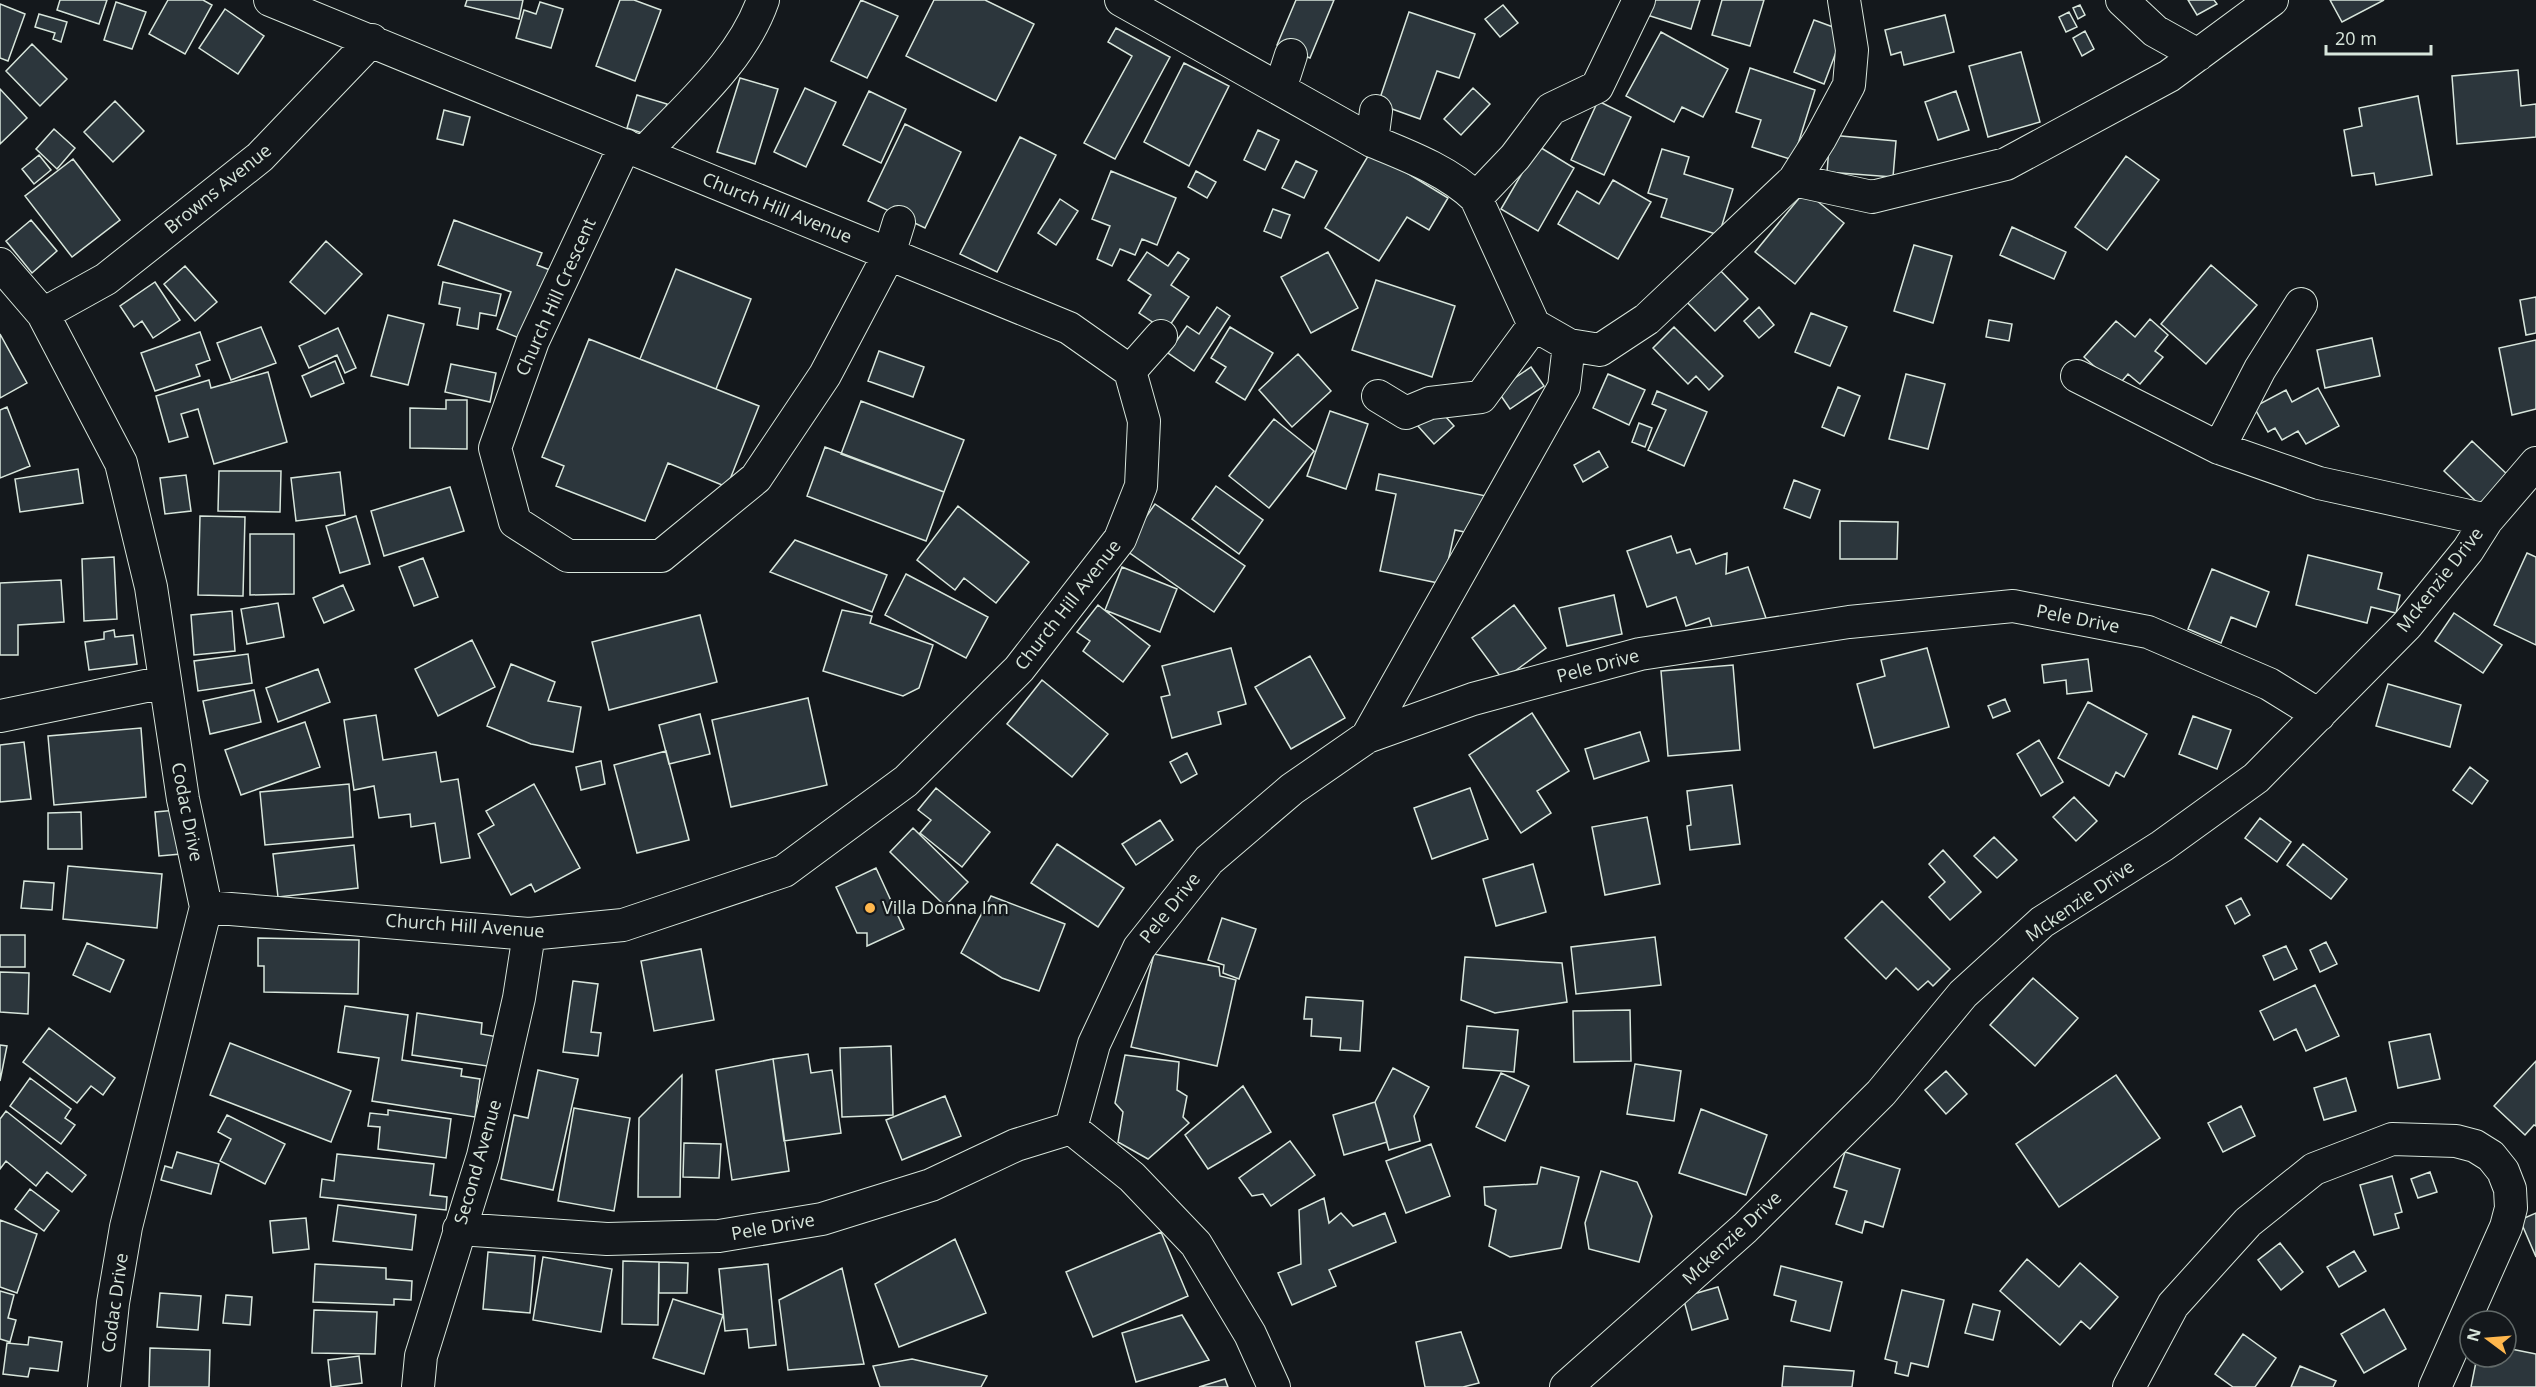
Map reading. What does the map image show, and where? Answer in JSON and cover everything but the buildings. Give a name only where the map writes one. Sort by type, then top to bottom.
[{"type":"street","name":"Church Hill Avenue","points":[[206,907],[529,934],[623,925],[784,871],[906,782],[1019,669],[1120,539],[1141,486],[1144,421],[1131,371],[1069,328],[968,274],[889,254],[270,0]]},
{"type":"street","name":"Church Hill Crescent","points":[[763,0],[755,23],[734,55],[634,149],[533,341],[495,448],[515,522],[568,556],[661,556],[756,478],[825,375],[889,254],[899,222]]},
{"type":"street","points":[[1476,198],[1515,157],[1551,109],[1597,87],[1639,0]]},
{"type":"street","points":[[1139,5],[1280,89],[1374,126],[1404,154],[1465,187],[1476,198],[1534,326],[1569,345],[1600,350],[1647,319],[1794,180],[1820,139],[1849,85],[1852,50],[1844,0]]},
{"type":"street","points":[[2121,0],[2155,31],[2198,55]]},
{"type":"street","points":[[1794,180],[1872,197],[2006,164],[2169,76],[2272,0]]},
{"type":"street","name":"Browns Avenue","points":[[43,314],[106,279],[261,158],[372,40]]},
{"type":"street","points":[[1280,89],[1291,55]]},
{"type":"street","name":"Codac Drive","points":[[0,264],[43,314],[121,463],[151,587],[183,799],[206,907],[126,1227],[113,1303],[104,1387]]},
{"type":"street","points":[[2219,448],[2260,369],[2301,304]]},
{"type":"street","points":[[1378,396],[1406,413],[1430,403],[1481,397],[1534,326]]},
{"type":"street","points":[[1131,371],[1161,336]]},
{"type":"street","points":[[1367,738],[1564,387],[1569,345]]},
{"type":"street","points":[[2077,376],[2219,448],[2319,483],[2487,520]]},
{"type":"street","name":"Mckenzie Drive","points":[[1566,1387],[1745,1228],[1881,1093],[1963,994],[2042,922],[2162,846],[2256,778],[2407,625],[2468,550],[2487,520],[2536,463]]},
{"type":"street","name":"Pele Drive","points":[[459,1229],[608,1239],[719,1236],[822,1219],[931,1185],[1016,1145],[1071,1128],[1094,1044],[1138,948],[1209,860],[1292,789],[1367,738],[1473,699],[1640,654],[1849,622],[2013,606],[2148,632],[2269,684],[2319,715]]},
{"type":"street","points":[[0,716],[165,682]]},
{"type":"street","name":"Second Avenue","points":[[418,1387],[421,1356],[483,1155],[519,998],[529,934]]},
{"type":"street","points":[[1071,1128],[1132,1178],[1196,1244],[1250,1334],[1274,1387]]},
{"type":"street","points":[[2129,1387],[2173,1305],[2248,1222],[2313,1168],[2392,1139],[2456,1141],[2475,1146],[2491,1156],[2503,1171],[2510,1189],[2511,1208],[2506,1227],[2435,1387]]},
{"type":"place","name":"Villa Donna Inn","points":[[870,908]]}]
